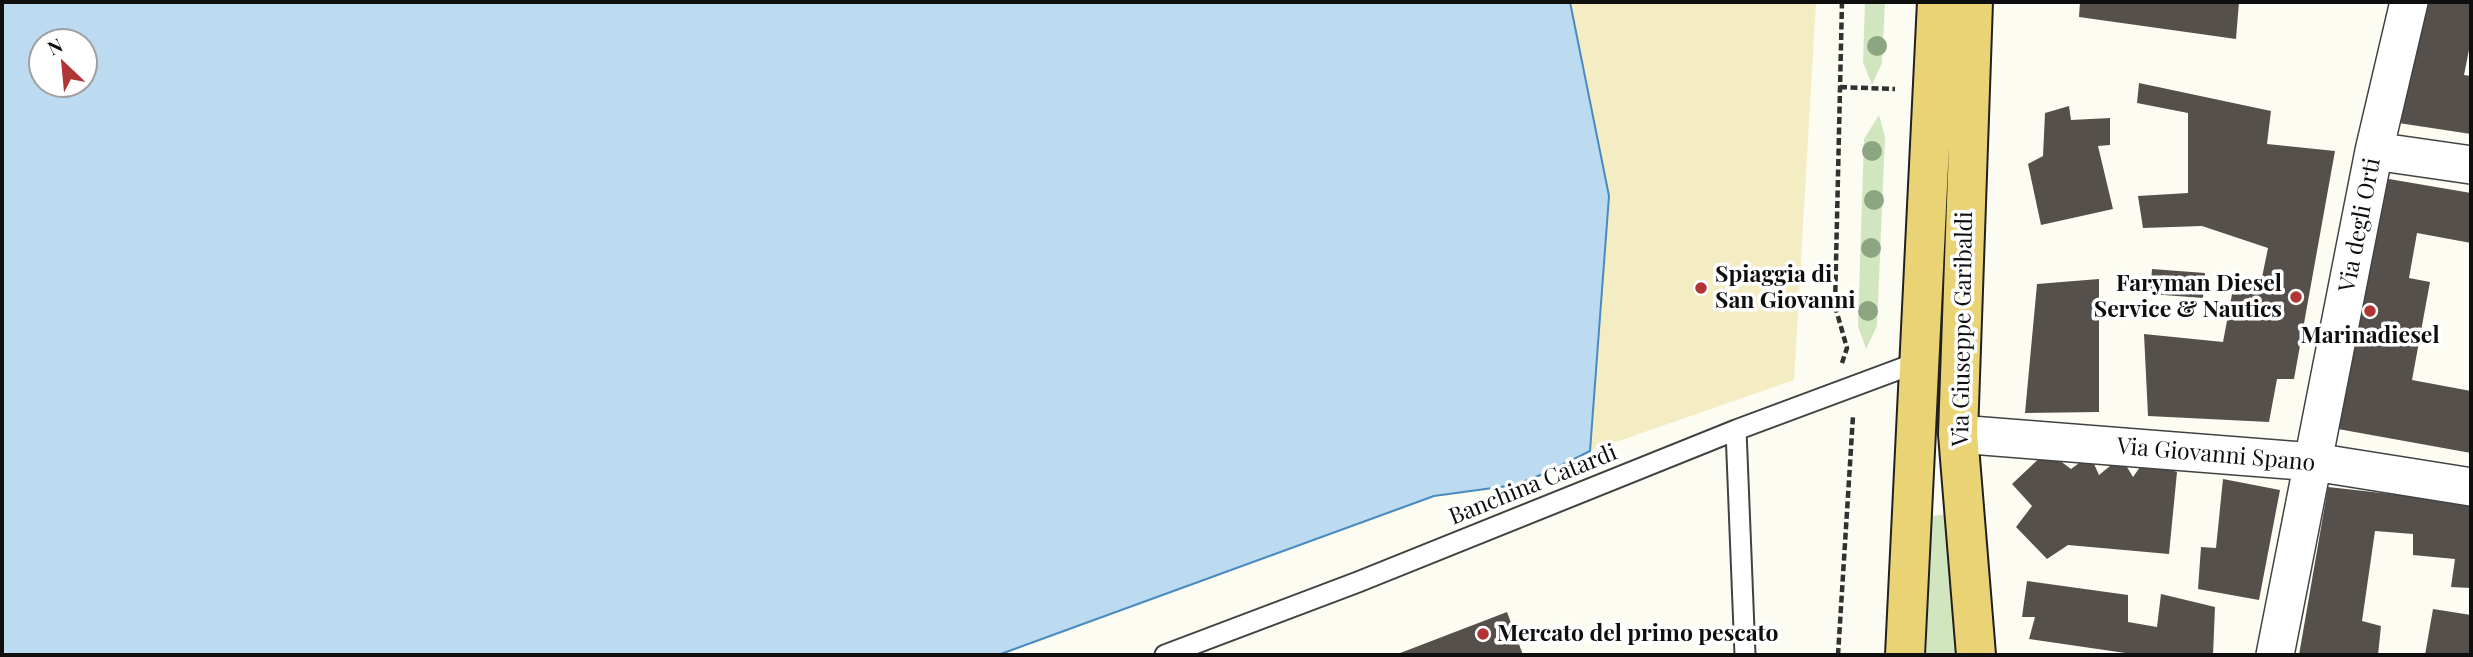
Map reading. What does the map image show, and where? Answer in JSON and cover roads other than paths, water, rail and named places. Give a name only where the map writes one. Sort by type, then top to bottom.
[{"type":"main road","name":"Via Giuseppe Garibaldi","points":[[1905,655],[1937,2]]},
{"type":"main road","name":"Via Giuseppe Garibaldi","points":[[1973,2],[1958,434],[1976,655]]},
{"type":"main road","points":[[1912,514],[1926,499],[1950,497],[1965,515]]},
{"type":"street","name":"Via degli Orti","points":[[2275,655],[2374,151],[2409,2]]},
{"type":"street","points":[[2374,151],[2471,165]]},
{"type":"street","name":"Via Giovanni Spano","points":[[1958,434],[2314,462],[2471,487]]},
{"type":"lane","name":"Banchina Catardi","points":[[1165,655],[1190,651],[1736,430],[1942,354],[1953,356],[1961,366]]},
{"type":"lane","points":[[1736,430],[1745,655]]},
{"type":"water","points":[[2,2],[1570,2],[1609,196],[1590,451],[1515,485],[1434,496],[998,655],[2,655]]},
{"type":"place","name":"Spiaggia di San Giovanni","points":[[1701,288]]},
{"type":"place","name":"Faryman Diesel Service & Nautics","points":[[2296,297]]},
{"type":"place","name":"Marinadiesel","points":[[2370,311]]},
{"type":"place","name":"Mercato del primo pescato","points":[[1483,634]]}]
